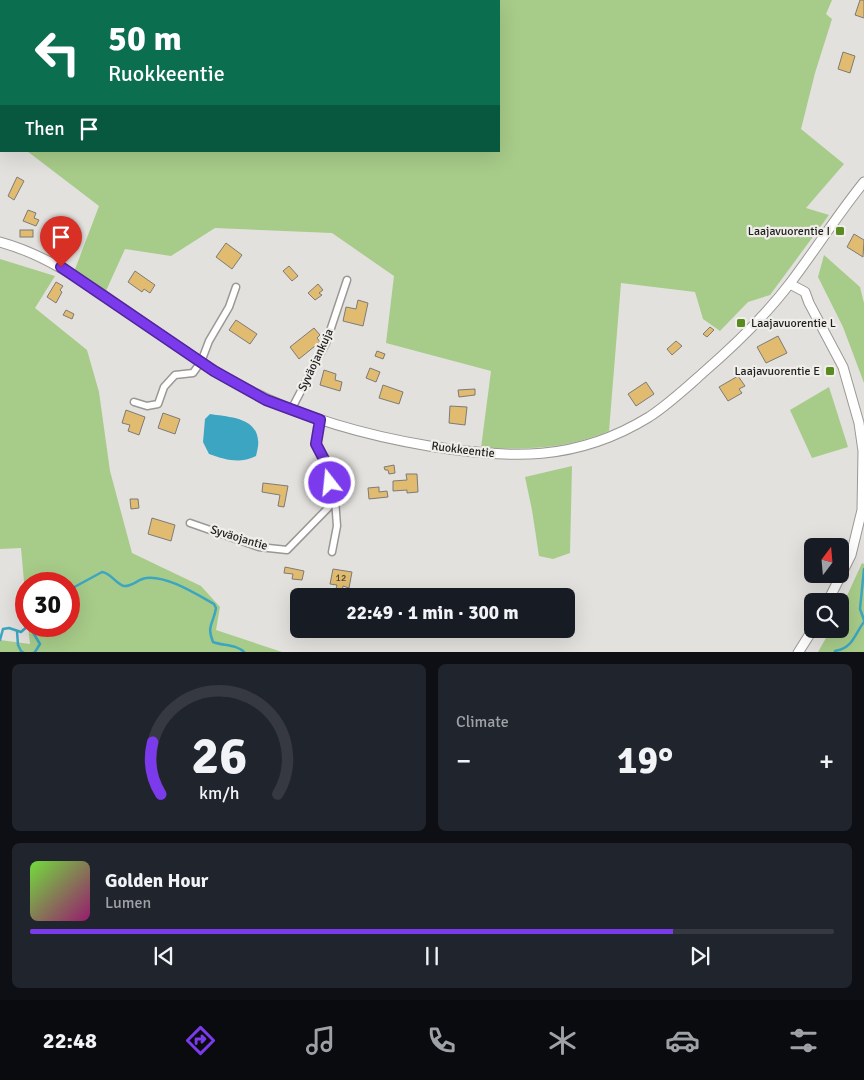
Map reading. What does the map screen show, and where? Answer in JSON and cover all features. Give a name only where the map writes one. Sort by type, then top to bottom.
[{"type":"street","name":"Ruokkeentie","points":[[0,242],[29,251],[78,277],[200,362],[266,400],[368,435],[467,452],[522,455],[576,449],[600,442],[622,432],[668,404],[722,356],[769,308],[790,284],[864,182]]},
{"type":"street","name":"Syväojankuja","points":[[291,410],[326,343],[347,280]]},
{"type":"street","points":[[790,284],[805,292],[843,367],[859,423],[864,451],[862,510],[851,555],[832,593]]},
{"type":"street","points":[[134,402],[147,406],[158,404],[164,387],[175,375],[193,373],[229,307],[236,287]]},
{"type":"street","points":[[320,420],[316,444],[329,469],[332,496],[335,499],[337,526],[332,552]]},
{"type":"street","name":"Syväojantie","points":[[190,523],[259,547],[287,550],[328,508],[332,496]]},
{"type":"street","points":[[798,652],[807,638]]},
{"type":"green space","points":[[500,0],[832,0],[826,14],[832,19],[815,73],[801,129],[844,164],[806,208],[829,215],[770,295],[748,302],[720,331],[703,319],[695,292],[621,283],[609,431],[576,442],[546,447],[481,448],[491,371],[386,343],[394,276],[332,233],[215,228],[171,256],[125,249],[105,293],[74,272],[99,206],[28,152],[500,152]]},
{"type":"green space","points":[[824,255],[860,287],[864,303],[864,383],[843,327],[818,277]]},
{"type":"green space","points":[[0,259],[55,276],[35,308],[87,350],[99,392],[110,471],[132,553],[201,586],[220,607],[216,630],[282,652],[0,652],[0,640],[30,644],[29,637],[80,637],[80,572],[23,572],[21,548],[0,549]]},
{"type":"green space","points":[[829,387],[848,447],[812,458],[790,410]]},
{"type":"green space","points":[[572,466],[570,553],[553,559],[539,556],[525,477]]},
{"type":"green space","points":[[862,563],[864,564],[864,652],[818,652],[826,638],[849,638],[848,593]]},
{"type":"water","points":[[210,414],[233,417],[247,422],[256,432],[258,446],[256,456],[244,460],[233,460],[209,454],[203,442],[205,419]]},
{"type":"building","points":[[860,0],[864,0],[864,18],[855,15]]},
{"type":"building","points":[[843,52],[855,56],[850,73],[838,69]]},
{"type":"building","points":[[17,177],[24,181],[14,200],[8,196]]},
{"type":"building","points":[[28,210],[36,213],[34,218],[39,220],[36,226],[23,221]]},
{"type":"building","points":[[53,220],[58,222],[55,231],[50,229]]},
{"type":"building","points":[[20,230],[33,230],[33,237],[20,237]]},
{"type":"building","points":[[854,234],[864,240],[863,257],[847,247]]},
{"type":"building","points":[[226,243],[242,255],[232,269],[216,257]]},
{"type":"building","points":[[289,266],[298,276],[292,281],[283,271]]},
{"type":"building","points":[[135,271],[155,285],[150,293],[144,289],[142,292],[128,282]]},
{"type":"building","points":[[56,282],[63,286],[56,303],[47,297]]},
{"type":"building","points":[[318,284],[323,290],[319,293],[322,295],[315,300],[308,293]]},
{"type":"building","points":[[358,300],[368,303],[363,326],[343,321],[346,307],[356,309]]},
{"type":"building","points":[[66,310],[74,314],[72,319],[63,315]]},
{"type":"building","points":[[236,320],[257,334],[250,344],[229,330]]},
{"type":"building","points":[[710,327],[714,330],[707,337],[703,334]]},
{"type":"building","points":[[314,328],[320,335],[317,338],[320,342],[299,359],[290,347]]},
{"type":"building","points":[[778,336],[787,353],[766,363],[757,347]]},
{"type":"building","points":[[676,341],[682,346],[672,355],[667,349]]},
{"type":"building","points":[[377,351],[385,354],[383,359],[375,356]]},
{"type":"building","points":[[370,368],[380,372],[376,382],[366,378]]},
{"type":"building","points":[[324,370],[336,374],[335,380],[342,382],[340,391],[320,385]]},
{"type":"building","points":[[738,376],[745,386],[739,389],[742,393],[728,401],[719,387]]},
{"type":"building","points":[[646,382],[654,394],[636,406],[628,394]]},
{"type":"building","points":[[383,385],[403,392],[399,404],[379,398]]},
{"type":"building","points":[[475,389],[475,395],[459,397],[458,390]]},
{"type":"building","points":[[450,406],[467,407],[465,425],[449,423]]},
{"type":"building","points":[[126,410],[145,417],[139,435],[128,431],[130,425],[122,423]]},
{"type":"building","points":[[163,413],[180,419],[175,434],[158,428]]},
{"type":"building","points":[[394,465],[395,473],[389,474],[388,470],[385,470],[384,467]]},
{"type":"building","points":[[319,468],[327,470],[325,485],[316,483]]},
{"type":"building","points":[[406,474],[417,474],[418,492],[407,493],[407,490],[393,491],[393,481],[407,480]]},
{"type":"building","points":[[263,483],[288,486],[284,507],[278,506],[280,495],[262,492]]},
{"type":"building","points":[[379,487],[379,492],[387,491],[388,497],[369,499],[368,488]]},
{"type":"building","points":[[130,499],[138,499],[139,508],[131,509]]},
{"type":"building","points":[[152,518],[175,525],[171,541],[148,534]]},
{"type":"building","points":[[285,567],[304,571],[302,580],[292,579],[293,574],[284,573]]},
{"type":"building","points":[[333,569],[352,572],[349,588],[343,586],[343,588],[336,588],[337,585],[330,584]]},
{"type":"waterway","points":[[864,569],[860,609],[864,620]]},
{"type":"waterway","points":[[80,584],[102,572],[108,574],[124,586],[146,578],[163,579],[172,582],[214,604],[216,608],[210,632],[213,642],[234,647],[244,652]]},
{"type":"waterway","points":[[835,652],[849,644],[864,622]]},
{"type":"waterway","points":[[0,640],[3,629],[15,630]]},
{"type":"waterway","points":[[17,637],[18,645],[22,652]]},
{"type":"waterway","points":[[35,652],[40,644],[36,637]]},
{"type":"place","name":"Laajavuorentie I","points":[[840,231]]},
{"type":"place","name":"Laajavuorentie L","points":[[741,323]]},
{"type":"place","name":"Laajavuorentie E","points":[[830,371]]},
{"type":"route","points":[[61,267],[214,371],[266,400],[320,420],[316,444],[329,469],[330,483]]}]
